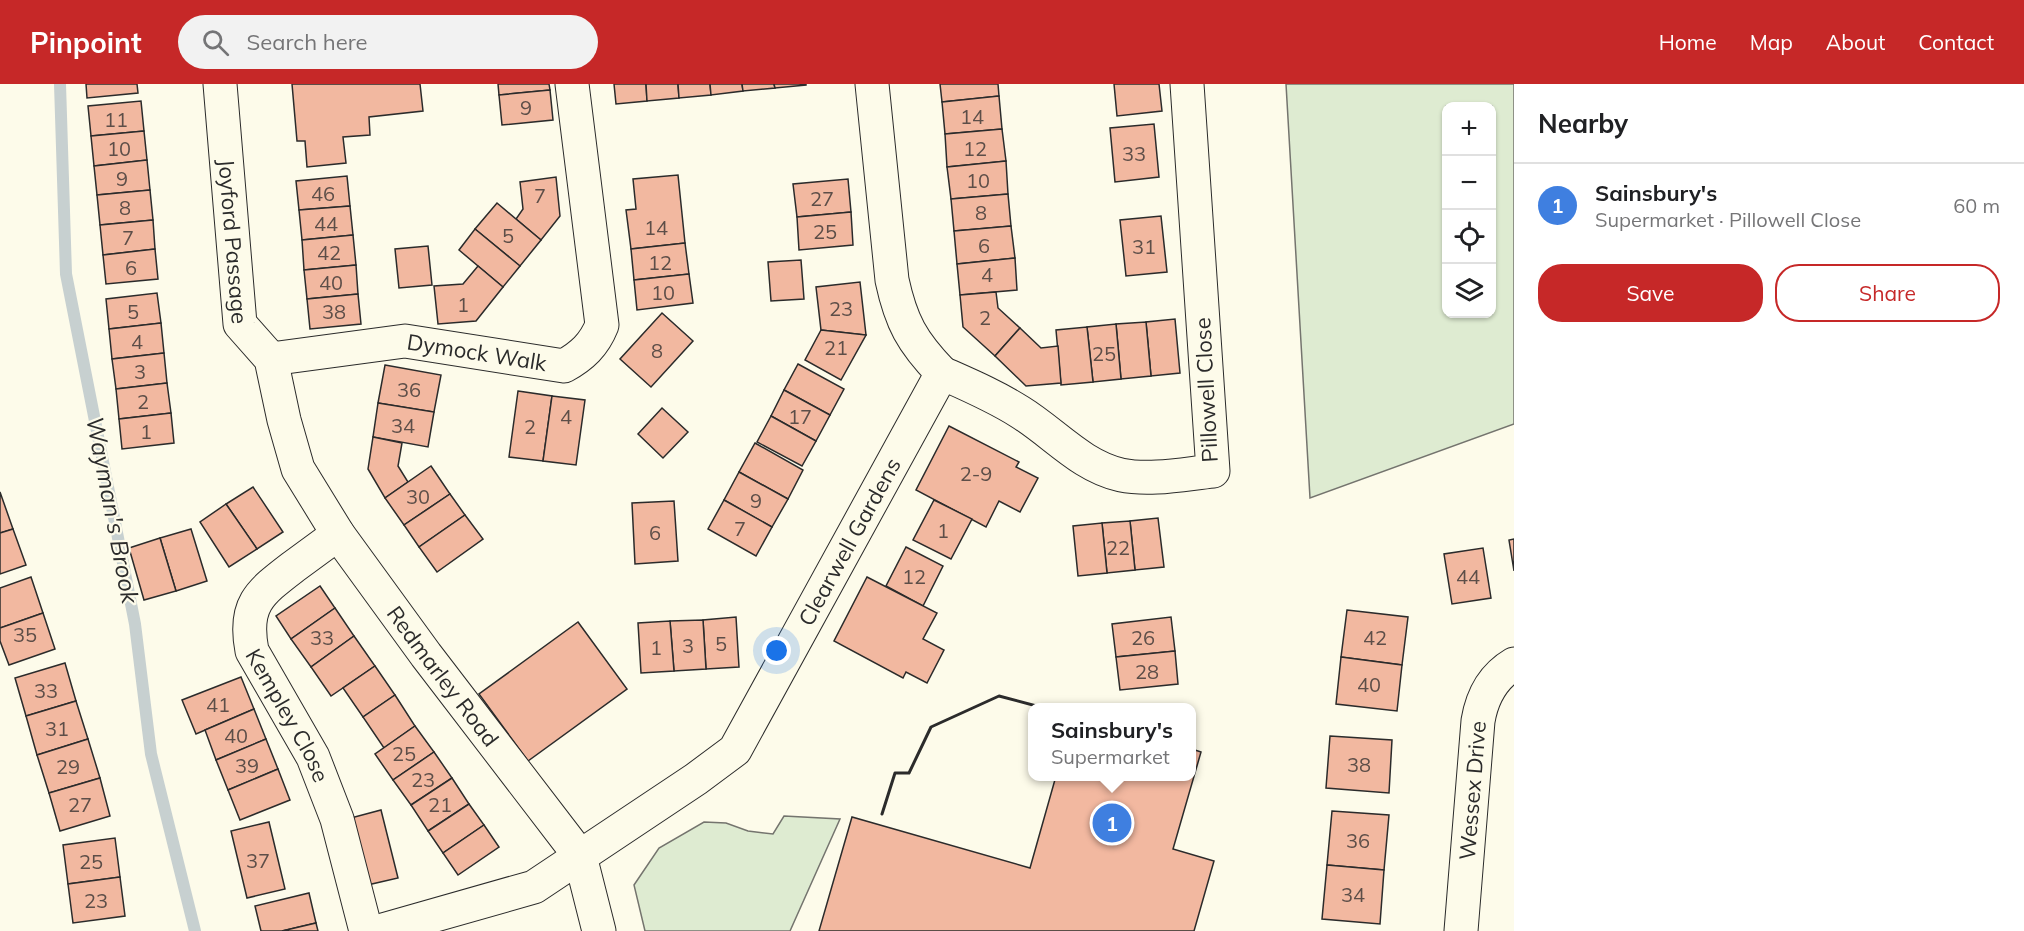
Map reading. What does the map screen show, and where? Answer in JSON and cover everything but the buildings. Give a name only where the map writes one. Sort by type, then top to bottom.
[{"type":"street","name":"Joyford Passage","points":[[220,84],[240,324],[271,359],[284,420]]},
{"type":"street","name":"Dymock Walk","points":[[271,359],[405,341],[564,366],[580,357],[592,344],[602,325],[572,84]]},
{"type":"street","points":[[872,84],[892,280],[898,306],[907,330],[922,353],[942,373]]},
{"type":"street","name":"Pillowell Close","points":[[942,373],[982,390],[1019,411],[1049,431],[1088,463],[1105,471],[1144,476],[1213,471],[1187,84]]},
{"type":"street","name":"Clearwell Gardens","points":[[379,931],[534,887],[696,779],[735,750],[942,373]]},
{"type":"street","name":"Redmarley Road","points":[[284,420],[298,469],[338,534],[426,655],[580,856],[599,931]]},
{"type":"street","name":"Kempley Close","points":[[338,534],[267,587],[256,599],[248,632],[252,651],[313,756],[337,819],[366,931]]},
{"type":"street","name":"Wessex Drive","points":[[1461,931],[1480,705],[1497,677],[1514,664]]},
{"type":"green space","points":[[1286,84],[1514,84],[1514,424],[1310,498]]},
{"type":"green space","points":[[784,816],[840,819],[790,931],[645,931],[634,885],[659,848],[704,822],[726,823],[748,831],[773,834]]},
{"type":"waterway","name":"Wayman's Brook","points":[[60,84],[66,274],[135,624],[151,754],[195,931]]},
{"type":"wall","points":[[882,814],[895,773],[909,773],[931,727],[999,696],[1028,704]]},
{"type":"place","name":"Sainsbury's","points":[[1112,823]]}]
